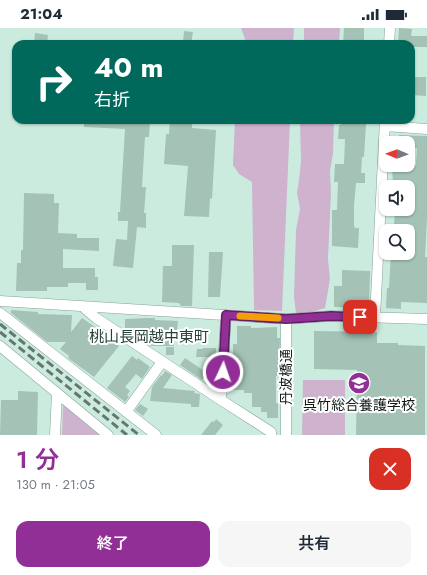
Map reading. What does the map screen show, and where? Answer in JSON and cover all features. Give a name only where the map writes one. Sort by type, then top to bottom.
[{"type":"street","points":[[389,40],[390,28]]},
{"type":"street","points":[[375,317],[385,124]]},
{"type":"street","points":[[392,124],[427,129]]},
{"type":"street","points":[[0,301],[286,319],[331,316],[427,319]]},
{"type":"street","points":[[83,306],[96,318],[271,432],[272,435]]},
{"type":"street","points":[[0,313],[156,435]]},
{"type":"street","points":[[221,400],[226,315]]},
{"type":"street","name":"丹波橋通","points":[[286,319],[286,435]]},
{"type":"street","points":[[0,346],[108,435]]},
{"type":"street","points":[[126,412],[162,362]]},
{"type":"street","points":[[55,435],[57,392]]},
{"type":"shaded area","points":[[241,28],[294,28],[293,40],[245,39]]},
{"type":"shaded area","points":[[304,28],[340,28],[339,40],[304,40]]},
{"type":"shaded area","points":[[235,124],[290,124],[282,311],[254,310],[252,182],[239,174],[233,165]]},
{"type":"shaded area","points":[[300,124],[334,124],[333,153],[330,171],[331,193],[328,259],[330,279],[325,308],[312,312],[296,313],[294,297],[296,230],[300,209],[297,193],[301,161]]},
{"type":"shaded area","points":[[303,380],[345,380],[345,435],[302,435]]},
{"type":"shaded area","points":[[67,404],[104,435],[62,435],[63,405]]},
{"type":"building","points":[[344,28],[364,28],[364,40],[343,40]]},
{"type":"building","points":[[399,28],[412,29],[411,36],[427,36],[427,47],[415,47],[415,40],[398,40]]},
{"type":"building","points":[[184,31],[193,32],[192,40],[183,40]]},
{"type":"building","points":[[35,33],[48,35],[47,40],[34,40]]},
{"type":"building","points":[[415,77],[426,77],[426,96],[415,95]]},
{"type":"building","points":[[84,124],[150,124],[149,137],[145,137],[142,187],[146,187],[144,213],[146,213],[146,228],[137,227],[133,268],[113,266],[116,239],[127,240],[128,221],[118,221],[118,212],[120,212],[125,129],[84,127]]},
{"type":"building","points":[[170,124],[192,124],[192,128],[216,130],[212,199],[210,198],[209,217],[184,216],[188,166],[164,164],[166,134],[169,134]]},
{"type":"building","points":[[366,124],[364,157],[362,157],[361,173],[365,173],[365,183],[356,183],[354,206],[354,226],[355,228],[359,228],[358,248],[332,246],[332,210],[337,210],[338,182],[334,182],[335,164],[344,164],[345,139],[338,139],[339,125]]},
{"type":"building","points":[[399,135],[427,136],[427,218],[425,257],[427,257],[427,303],[401,302],[401,309],[386,308],[391,260],[415,260],[415,224],[394,224],[395,216],[415,216],[415,180],[393,180],[392,172],[415,172],[417,148],[415,148],[415,136]]},
{"type":"building","points":[[24,193],[54,194],[54,203],[59,203],[58,233],[77,234],[77,238],[99,238],[99,251],[63,249],[63,268],[95,268],[95,277],[98,277],[98,290],[86,290],[86,283],[68,283],[68,287],[47,287],[47,291],[16,291],[17,263],[21,263],[21,250],[23,250]]},
{"type":"building","points":[[172,245],[194,245],[192,306],[181,306],[179,303],[162,302],[163,266],[172,266]]},
{"type":"building","points":[[209,252],[223,252],[220,297],[208,297]]},
{"type":"building","points":[[342,270],[370,271],[369,308],[334,307],[334,286],[342,286]]},
{"type":"building","points":[[11,310],[38,312],[38,314],[72,315],[71,332],[82,318],[95,327],[90,334],[104,345],[109,338],[119,346],[94,377],[68,358],[69,356],[60,349],[66,342],[47,342],[11,313]]},
{"type":"building","points":[[155,318],[155,320],[178,321],[177,331],[174,331],[174,346],[150,346],[147,344],[147,336],[135,336],[133,335],[134,328],[125,328],[125,319]]},
{"type":"building","points":[[237,326],[251,326],[251,328],[277,327],[277,338],[280,338],[279,376],[276,376],[276,403],[278,403],[278,418],[267,418],[267,412],[261,412],[261,407],[252,407],[252,393],[244,393],[244,390],[228,390],[230,382],[230,360],[233,360],[233,344],[237,344]]},
{"type":"building","points":[[314,331],[377,332],[377,343],[398,343],[398,345],[425,346],[425,435],[356,435],[357,370],[314,369]]},
{"type":"building","points":[[166,347],[174,347],[174,355],[166,355]]},
{"type":"building","points":[[216,348],[216,357],[196,357],[197,349]]},
{"type":"building","points":[[132,356],[137,360],[138,358],[150,367],[142,379],[136,374],[125,387],[130,391],[127,395],[129,397],[125,402],[107,388]]},
{"type":"building","points":[[185,358],[207,373],[202,380],[180,365]]},
{"type":"building","points":[[165,371],[172,375],[163,388],[195,391],[194,393],[200,394],[199,407],[191,407],[191,404],[150,401],[152,387]]},
{"type":"building","points":[[18,391],[38,392],[37,435],[0,435],[1,400],[18,400]]},
{"type":"building","points":[[140,404],[148,409],[143,416],[135,410]]},
{"type":"building","points":[[216,419],[223,425],[215,435],[201,435],[212,421],[214,422]]},
{"type":"railway","points":[[0,324],[139,435]]},
{"type":"railway","points":[[0,332],[127,435]]},
{"type":"slow traffic","points":[[240,316],[278,318]]},
{"type":"place","name":"呉竹総合養護学校","points":[[359,383]]},
{"type":"district","name":"桃山長岡越中東町","points":[[149,337]]},
{"type":"route","points":[[223,372],[226,315],[286,319],[331,316],[360,317]]}]
